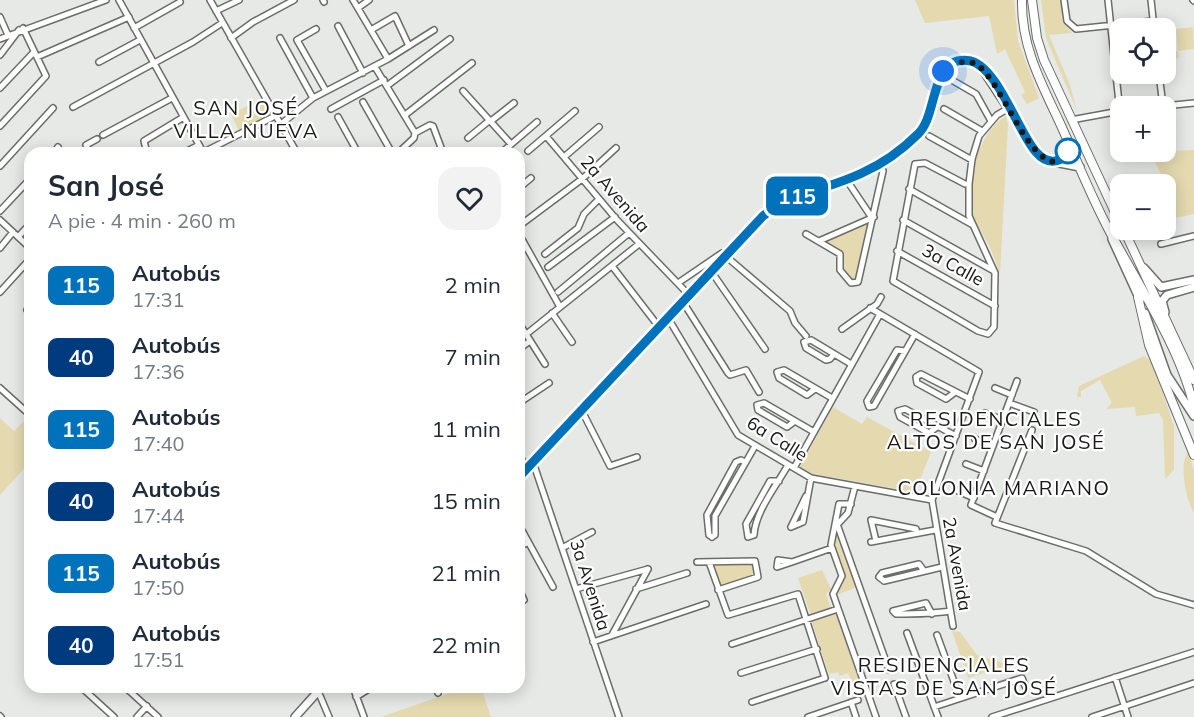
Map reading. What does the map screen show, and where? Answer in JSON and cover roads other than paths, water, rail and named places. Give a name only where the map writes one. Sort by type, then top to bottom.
[{"type":"highway","points":[[1022,0],[1024,34],[1031,61],[1110,232]]},
{"type":"highway","points":[[1032,0],[1036,38],[1071,120],[1110,202]]},
{"type":"highway","points":[[1114,240],[1161,328],[1186,383],[1194,409]]},
{"type":"highway","points":[[1129,240],[1193,376]]},
{"type":"highway","points":[[1138,297],[1149,345],[1194,455]]},
{"type":"main road","points":[[525,470],[754,224],[780,204],[846,179],[879,163],[922,131],[931,114],[940,76],[952,63],[969,61],[981,67],[1035,151],[1047,161],[1080,167]]},
{"type":"main road","points":[[1056,162],[1065,156],[1070,145]]},
{"type":"main road","points":[[1112,240],[1138,297],[1167,375],[1194,416]]},
{"type":"main road","points":[[1139,262],[1160,286],[1194,280]]},
{"type":"main road","points":[[1166,320],[1162,304],[1165,297],[1172,292],[1194,287]]},
{"type":"main road","points":[[295,717],[316,693]]},
{"type":"street","points":[[0,39],[21,29],[106,0]]},
{"type":"street","points":[[119,0],[182,118],[199,145],[195,147]]},
{"type":"street","points":[[210,0],[292,147]]},
{"type":"street","points":[[216,11],[239,0]]},
{"type":"street","points":[[231,38],[253,22],[294,0]]},
{"type":"street","points":[[353,0],[388,59]]},
{"type":"street","points":[[358,8],[369,0]]},
{"type":"street","points":[[1064,0],[1066,19],[1076,29],[1110,26]]},
{"type":"street","points":[[1108,0],[1110,18]]},
{"type":"street","points":[[1151,0],[1153,18]]},
{"type":"street","points":[[134,28],[180,2]]},
{"type":"street","points":[[371,30],[395,16],[409,46]]},
{"type":"street","points":[[0,17],[8,35]]},
{"type":"street","points":[[0,88],[35,54],[129,17]]},
{"type":"street","points":[[73,107],[222,23]]},
{"type":"street","points":[[338,26],[363,73]]},
{"type":"street","points":[[0,126],[45,77],[21,29]]},
{"type":"street","points":[[0,55],[21,29]]},
{"type":"street","points":[[316,29],[297,40],[326,91]]},
{"type":"street","points":[[280,124],[313,98],[375,67],[434,30]]},
{"type":"street","points":[[280,38],[313,98]]},
{"type":"street","points":[[331,109],[386,83],[450,39]]},
{"type":"street","points":[[99,62],[140,40]]},
{"type":"street","points":[[405,115],[472,63]]},
{"type":"street","points":[[375,67],[415,133]]},
{"type":"street","points":[[950,78],[976,94],[991,121]]},
{"type":"street","points":[[464,91],[511,144]]},
{"type":"street","points":[[103,135],[172,98]]},
{"type":"street","points":[[363,102],[389,147]]},
{"type":"street","points":[[468,138],[514,103]]},
{"type":"street","points":[[1176,105],[1194,103]]},
{"type":"street","points":[[0,166],[53,108]]},
{"type":"street","points":[[965,184],[925,163],[918,162],[914,167],[897,251],[894,283],[978,331],[990,333],[994,327],[994,271],[973,225],[969,210],[972,160],[982,131],[1009,108]]},
{"type":"street","points":[[944,109],[982,131]]},
{"type":"street","points":[[528,151],[575,111]]},
{"type":"street","points":[[1071,120],[1110,114]]},
{"type":"street","points":[[214,147],[275,116]]},
{"type":"street","points":[[338,117],[355,147]]},
{"type":"street","points":[[145,147],[143,142],[182,118]]},
{"type":"street","points":[[508,147],[537,122]]},
{"type":"street","points":[[404,147],[414,138],[415,133],[430,125],[439,147]]},
{"type":"street","points":[[564,157],[599,127]]},
{"type":"street","name":"2a Avenida","points":[[546,136],[629,233],[689,295]]},
{"type":"street","points":[[929,136],[972,160]]},
{"type":"street","points":[[87,147],[86,145],[97,139]]},
{"type":"street","points":[[525,222],[582,179],[616,148]]},
{"type":"street","points":[[806,234],[841,255],[840,270],[850,282],[856,283],[861,278],[883,171]]},
{"type":"street","points":[[525,183],[531,178]]},
{"type":"street","points":[[846,179],[873,217]]},
{"type":"street","points":[[0,211],[24,185]]},
{"type":"street","points":[[909,189],[973,225]]},
{"type":"street","points":[[545,254],[578,228],[584,214],[599,199]]},
{"type":"street","points":[[957,216],[966,216],[969,210]]},
{"type":"street","points":[[548,267],[615,217]]},
{"type":"street","points":[[819,241],[873,217]]},
{"type":"street","points":[[0,220],[24,243]]},
{"type":"street","points":[[903,220],[994,271]]},
{"type":"street","points":[[0,248],[24,228]]},
{"type":"street","points":[[558,292],[629,233]]},
{"type":"street","points":[[1161,244],[1194,236]]},
{"type":"street","points":[[826,246],[830,237]]},
{"type":"street","points":[[529,333],[639,244]]},
{"type":"street","points":[[525,245],[560,307]]},
{"type":"street","name":"3a Calle","points":[[897,251],[995,306]]},
{"type":"street","points":[[678,283],[719,253],[790,311],[795,323],[806,336]]},
{"type":"street","points":[[0,292],[24,266]]},
{"type":"street","points":[[612,266],[659,327]]},
{"type":"street","points":[[711,271],[765,349]]},
{"type":"street","points":[[842,329],[870,308],[880,297]]},
{"type":"street","points":[[683,302],[728,373],[730,375],[746,370],[759,392]]},
{"type":"street","points":[[870,308],[915,334],[874,406],[869,407],[867,402],[896,351],[901,349],[905,351]]},
{"type":"street","points":[[552,313],[572,342]]},
{"type":"street","points":[[779,482],[770,481],[746,524],[748,537],[754,535],[754,526],[779,482],[814,432],[880,314]]},
{"type":"street","name":"6a Calle","points":[[668,318],[734,431],[755,446],[811,478],[932,500]]},
{"type":"street","points":[[525,333],[545,364]]},
{"type":"street","name":"2a Avenida","points":[[915,334],[979,372],[932,500],[935,530],[953,626]]},
{"type":"street","points":[[834,354],[827,360],[806,348],[804,342],[810,339],[851,364]]},
{"type":"street","points":[[525,345],[530,341]]},
{"type":"street","points":[[815,389],[807,395],[778,378],[777,372],[783,369],[832,398]]},
{"type":"street","points":[[954,393],[946,399],[917,383],[916,377],[921,374],[954,393],[970,399]]},
{"type":"street","points":[[1017,381],[971,505],[996,520],[1086,551],[1124,577],[1156,594],[1194,605]]},
{"type":"street","points":[[525,399],[549,383]]},
{"type":"street","points":[[0,388],[24,410]]},
{"type":"street","points":[[995,388],[1012,395]]},
{"type":"street","points":[[795,421],[787,427],[758,410],[757,405],[762,402],[795,421],[814,432]]},
{"type":"street","points":[[1009,403],[1034,412]]},
{"type":"street","points":[[937,427],[929,433],[900,417],[898,411],[903,408],[956,436]]},
{"type":"street","points":[[582,411],[610,466],[637,457]]},
{"type":"street","points":[[985,413],[1003,420]]},
{"type":"street","points":[[996,520],[1032,430]]},
{"type":"street","points":[[975,438],[993,446]]},
{"type":"street","points":[[745,462],[736,462],[706,515],[708,534],[712,537],[715,535],[716,516],[755,446]]},
{"type":"street","name":"3a Avenida","points":[[525,461],[530,465],[562,548],[619,717]]},
{"type":"street","points":[[966,464],[984,471]]},
{"type":"street","points":[[809,489],[791,528],[803,522],[809,489],[811,478]]},
{"type":"street","points":[[836,526],[848,513],[855,486]]},
{"type":"street","points":[[958,491],[974,498]]},
{"type":"street","points":[[851,504],[839,504],[832,548],[842,576],[833,594],[876,717]]},
{"type":"street","points":[[917,533],[916,529],[871,520],[874,541],[935,530]]},
{"type":"street","points":[[836,526],[889,670]]},
{"type":"street","points":[[562,548],[592,532]]},
{"type":"street","points":[[525,537],[553,587]]},
{"type":"street","points":[[792,562],[832,548]]},
{"type":"street","points":[[697,562],[756,562],[758,578],[718,590]]},
{"type":"street","points":[[709,562],[729,615],[798,594],[817,649],[825,678],[752,702]]},
{"type":"street","points":[[924,571],[922,565],[918,564],[882,573],[879,577],[884,580],[942,567]]},
{"type":"street","points":[[576,589],[648,569],[612,635]]},
{"type":"street","points":[[636,589],[687,573]]},
{"type":"street","points":[[932,614],[926,603],[893,611],[896,614],[932,614],[950,611]]},
{"type":"street","points":[[593,642],[706,604]]},
{"type":"street","points":[[732,644],[838,609]]},
{"type":"street","points":[[907,633],[938,717]]},
{"type":"street","points":[[937,635],[960,698]]},
{"type":"street","points":[[741,674],[817,649]]},
{"type":"street","points":[[992,717],[1194,652]]},
{"type":"street","points":[[1115,677],[1128,717]]},
{"type":"street","points":[[934,706],[1022,678],[1025,686]]},
{"type":"street","points":[[1092,717],[1194,683]]},
{"type":"street","points":[[894,684],[906,717]]},
{"type":"street","points":[[88,693],[114,717]]},
{"type":"street","points":[[132,693],[159,717]]},
{"type":"street","points":[[321,693],[329,717]]},
{"type":"street","points":[[355,693],[364,717]]},
{"type":"street","points":[[357,697],[363,693]]},
{"type":"street","points":[[808,717],[858,700]]},
{"type":"street","points":[[851,702],[856,717]]},
{"type":"street","points":[[137,717],[147,706]]},
{"type":"district","name":"SAN JOSÉ VILLA NUEVA","points":[[246,120]]},
{"type":"district","name":"RESIDENCIALES ALTOS DE SAN JOSÉ","points":[[996,430]]},
{"type":"district","name":"COLONIA MARIANO","points":[[1004,488]]},
{"type":"district","name":"RESIDENCIALES VISTAS DE SAN JOSÉ","points":[[944,676]]}]
